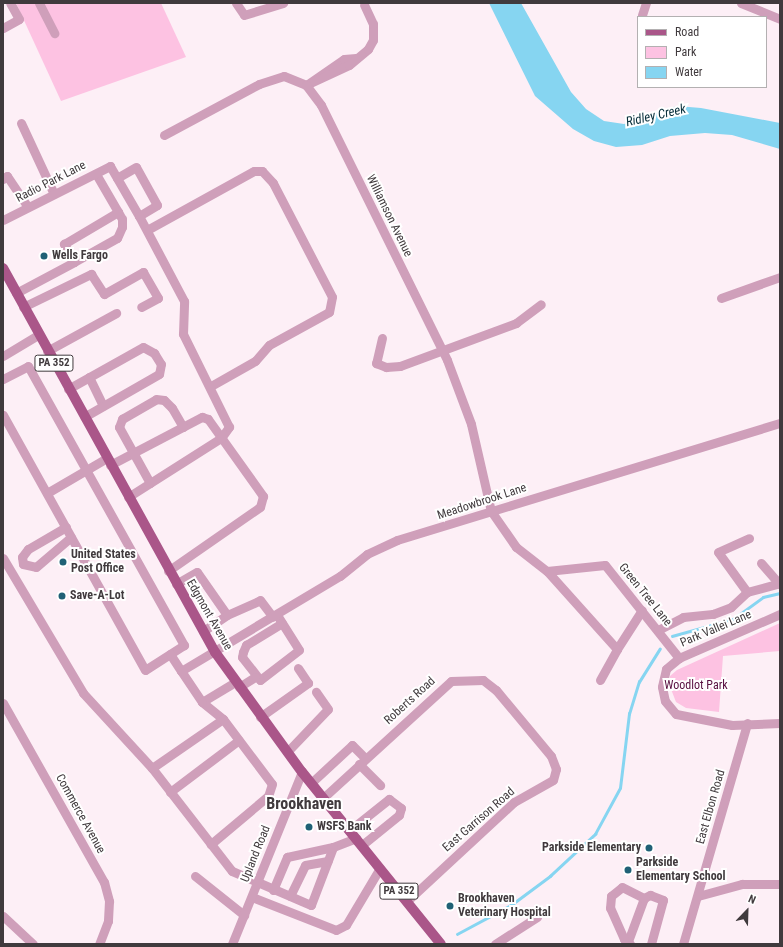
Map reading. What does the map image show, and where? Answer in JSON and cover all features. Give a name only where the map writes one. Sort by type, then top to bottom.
[{"type":"main road","name":"Edgmont Avenue","points":[[4,274],[16,293],[168,570],[215,652],[260,717],[302,772],[441,944]]},
{"type":"street","points":[[3,28],[19,19],[10,3]]},
{"type":"street","points":[[39,3],[54,33]]},
{"type":"street","points":[[236,3],[244,15],[283,3]]},
{"type":"street","points":[[164,135],[259,84],[284,76],[306,85],[344,59],[356,58],[372,40],[373,24],[365,4],[354,3]]},
{"type":"street","points":[[642,15],[646,3]]},
{"type":"street","points":[[740,3],[780,19]]},
{"type":"street","name":"Williamson Avenue","points":[[306,85],[320,105],[443,351],[472,424],[491,511]]},
{"type":"street","points":[[21,123],[54,194]]},
{"type":"street","name":"Radio Park Lane","points":[[3,220],[110,166],[117,178]]},
{"type":"street","points":[[128,497],[221,438],[229,427],[211,386],[183,334],[184,301],[147,230],[117,178],[136,167],[157,205],[139,216]]},
{"type":"street","points":[[147,230],[254,171],[262,171],[273,183],[332,297],[329,312],[269,345],[255,361],[211,386]]},
{"type":"street","points":[[16,293],[117,238],[122,227],[118,212],[96,174]]},
{"type":"street","points":[[3,179],[7,176],[28,207]]},
{"type":"street","points":[[74,262],[64,244],[118,212]]},
{"type":"street","points":[[23,307],[91,274],[104,294],[143,272],[158,298],[141,307]]},
{"type":"street","points":[[721,298],[780,277]]},
{"type":"street","points":[[382,338],[376,363],[386,367],[400,366],[516,323],[541,304]]},
{"type":"street","points":[[47,351],[116,313]]},
{"type":"street","points":[[3,356],[38,335]]},
{"type":"street","points":[[68,389],[143,347],[154,353],[161,364],[159,374],[84,417]]},
{"type":"street","points":[[3,379],[28,366],[184,645],[145,670],[3,415]]},
{"type":"street","points":[[88,377],[103,406]]},
{"type":"street","points":[[150,484],[118,427],[122,419],[156,399],[164,400],[172,408],[183,427]]},
{"type":"street","points":[[46,493],[85,470],[133,453],[202,417],[208,419],[263,496],[260,507],[168,570]]},
{"type":"street","name":"Meadowbrook Lane","points":[[181,671],[340,576],[367,554],[397,540],[780,423]]},
{"type":"street","points":[[491,511],[516,547],[547,571],[617,648]]},
{"type":"street","points":[[23,564],[22,557],[28,549],[66,527]]},
{"type":"street","points":[[23,564],[30,568],[43,563],[52,549],[71,536]]},
{"type":"street","points":[[747,592],[718,552],[749,538]]},
{"type":"street","points":[[3,558],[83,693],[152,768],[232,871],[257,884],[311,905],[333,847]]},
{"type":"street","points":[[658,630],[683,618],[713,614],[730,607],[747,592],[780,583],[761,563]]},
{"type":"street","points":[[10,570],[23,564]]},
{"type":"street","name":"Green Tree Lane","points":[[547,571],[605,565],[679,658]]},
{"type":"street","points":[[176,584],[197,572],[227,615]]},
{"type":"street","points":[[203,631],[227,615],[260,600],[282,623],[300,650],[260,680],[255,677],[242,657],[243,652],[246,645],[282,623]]},
{"type":"street","points":[[600,680],[617,648],[642,610]]},
{"type":"street","name":"Park Vallei Lane","points":[[780,614],[679,658],[666,669],[662,687],[665,702],[676,714],[719,723],[780,723]]},
{"type":"street","points":[[170,654],[202,702],[223,718],[272,784],[268,796],[211,844]]},
{"type":"street","points":[[260,717],[308,683],[298,668]]},
{"type":"street","points":[[202,702],[255,677]]},
{"type":"street","name":"Roberts Road","points":[[323,798],[440,688],[467,678],[483,680],[496,690],[551,756]]},
{"type":"street","points":[[287,752],[328,709],[316,692]]},
{"type":"street","name":"Commerce Avenue","points":[[3,703],[104,882],[109,901],[108,920],[99,944]]},
{"type":"street","points":[[152,768],[223,718]]},
{"type":"street","name":"East Elbon Road","points":[[683,944],[747,723]]},
{"type":"street","points":[[170,792],[239,740]]},
{"type":"street","points":[[311,783],[352,745],[380,785]]},
{"type":"street","name":"East Garrison Road","points":[[407,902],[514,802],[553,780],[556,769],[551,756]]},
{"type":"street","name":"Upland Road","points":[[232,944],[302,772]]},
{"type":"street","points":[[273,890],[287,857],[333,847],[356,837],[398,815],[401,808],[389,799],[356,837]]},
{"type":"street","points":[[290,896],[304,865],[328,861]]},
{"type":"street","points":[[252,897],[336,930],[346,925],[380,868]]},
{"type":"street","points":[[195,876],[244,915]]},
{"type":"street","points":[[698,896],[742,884],[780,884]]},
{"type":"street","points":[[628,944],[610,908],[610,896],[622,887],[644,898]]},
{"type":"street","points":[[628,944],[644,898],[650,895],[663,900],[651,944]]},
{"type":"street","points":[[3,916],[33,944]]},
{"type":"street","points":[[495,944],[537,917]]},
{"type":"green space","points":[[16,3],[161,3],[186,57],[61,101]]},
{"type":"green space","name":"Woodlot Park","points":[[780,623],[780,651],[723,656],[719,712],[686,708],[676,702],[669,684],[670,676],[677,670]]},
{"type":"water","name":"Ridley Creek","points":[[489,3],[521,3],[571,92],[586,109],[604,121],[624,124],[677,106],[701,108],[780,123],[780,149],[732,135],[705,133],[670,136],[642,145],[616,147],[594,141],[573,129],[535,96]]},
{"type":"waterway","points":[[672,636],[733,619],[763,597],[780,593]]},
{"type":"waterway","points":[[457,934],[511,905],[550,876],[595,834],[620,788],[629,714],[639,682],[660,649]]},
{"type":"place","name":"Wells Fargo","points":[[44,256]]},
{"type":"place","name":"United States Post Office","points":[[63,562]]},
{"type":"place","name":"Save-A-Lot","points":[[62,596]]},
{"type":"place","name":"WSFS Bank","points":[[309,827]]},
{"type":"place","name":"Parkside Elementary","points":[[649,848]]},
{"type":"place","name":"Parkside Elementary School","points":[[628,870]]},
{"type":"place","name":"Brookhaven Veterinary Hospital","points":[[450,906]]},
{"type":"district","name":"Brookhaven","points":[[304,804]]}]
